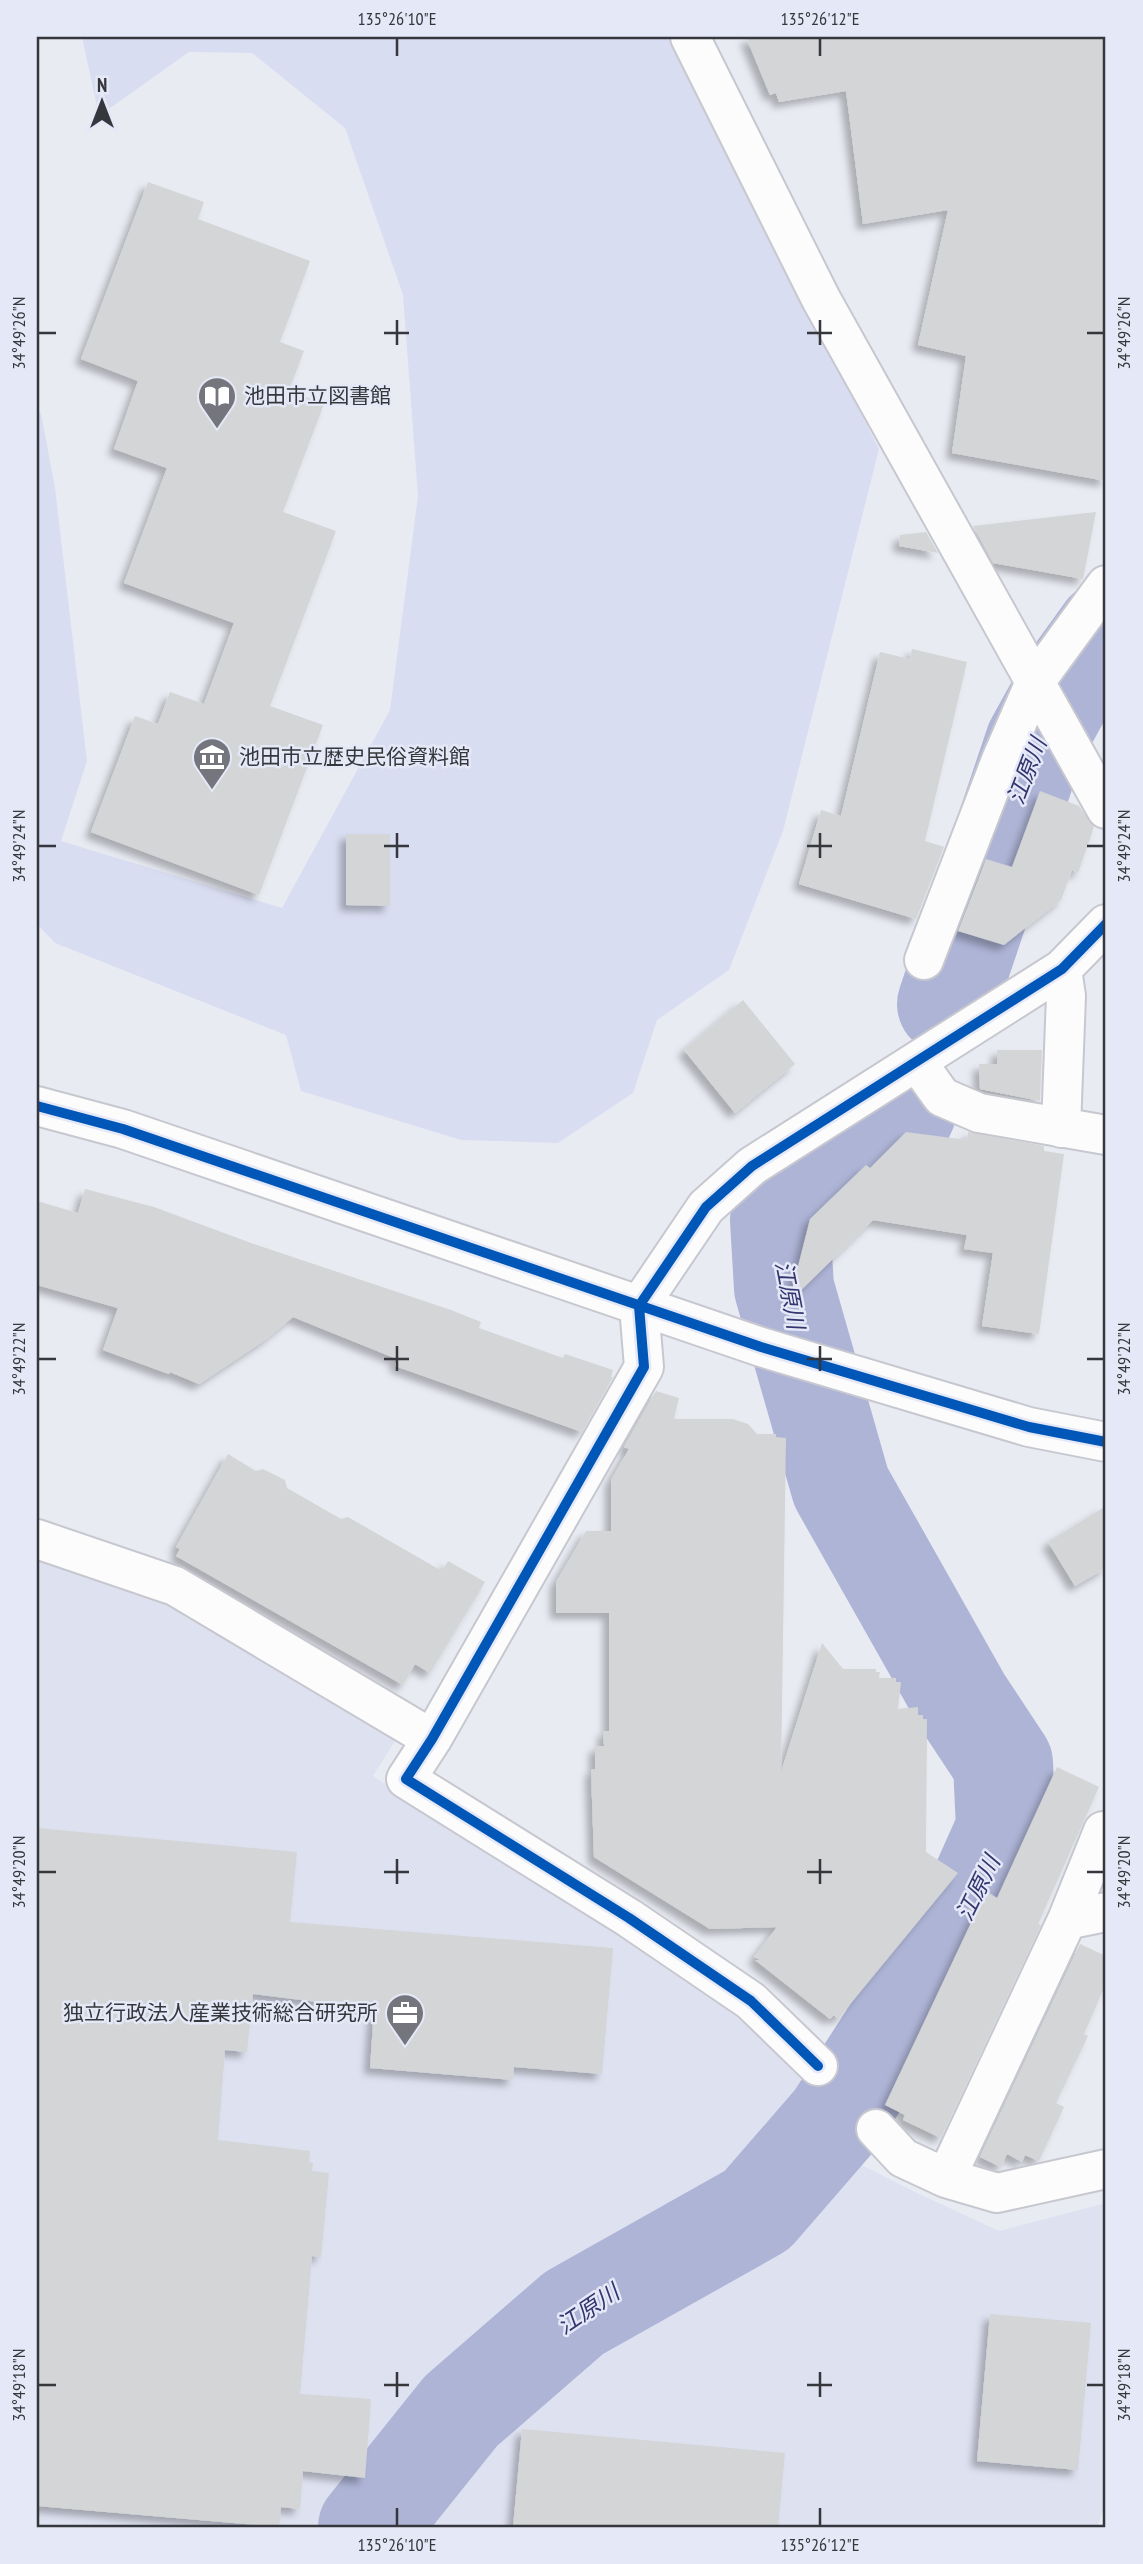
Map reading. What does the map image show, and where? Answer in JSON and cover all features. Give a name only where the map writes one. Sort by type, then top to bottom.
[{"type":"street","points":[[690,37],[821,299],[1106,808]]},
{"type":"street","points":[[924,960],[1001,760],[1047,703],[1106,585]]},
{"type":"street","points":[[818,2066],[751,2001],[629,1918],[406,1779],[432,1739],[644,1367],[639,1306],[706,1207],[752,1166],[1062,969],[1106,924]]},
{"type":"street","points":[[1061,1128],[1066,996],[1062,969]]},
{"type":"street","points":[[917,1062],[943,1097],[979,1113],[1106,1135]]},
{"type":"street","points":[[37,1106],[123,1129],[761,1347],[1028,1427],[1106,1442]]},
{"type":"street","points":[[37,1539],[175,1586],[432,1739]]},
{"type":"street","points":[[946,2178],[1067,1920],[1103,1831]]},
{"type":"street","points":[[1067,1920],[1106,1912]]},
{"type":"street","points":[[876,2129],[903,2158],[946,2178],[997,2193],[1106,2169]]},
{"type":"shaded area","points":[[82,37],[671,37],[879,449],[783,831],[729,970],[657,1020],[633,1093],[558,1143],[461,1140],[301,1091],[286,1035],[55,943],[37,924],[37,410],[41,413],[55,488],[87,761],[61,841],[282,908],[390,710],[418,496],[403,295],[345,128],[252,53],[189,52],[99,116]]},
{"type":"shaded area","name":"独立行政法人産業技術総合研究所","points":[[37,1559],[170,1606],[400,1733],[373,1776],[740,2014],[807,2080],[836,2152],[999,2231],[1106,2203],[1106,2498],[1098,2527],[37,2527]]},
{"type":"building","points":[[746,37],[1106,37],[1106,481],[952,453],[966,356],[918,345],[948,210],[863,224],[846,91],[779,102],[776,93],[770,95]]},
{"type":"building","points":[[148,182],[204,202],[198,219],[310,261],[280,342],[304,351],[289,390],[324,404],[283,512],[336,531],[270,706],[323,725],[259,895],[91,832],[135,716],[158,724],[170,692],[204,704],[234,623],[124,583],[167,468],[114,449],[138,381],[81,359]]},
{"type":"building","points":[[1096,512],[1083,579],[993,563],[973,526]]},
{"type":"building","points":[[926,532],[938,553],[899,546],[900,535]]},
{"type":"building","points":[[912,649],[967,662],[925,841],[944,847],[916,919],[799,884],[821,810],[841,816],[880,652],[910,659]]},
{"type":"building","points":[[1040,791],[1079,806],[1094,827],[1078,873],[1072,870],[1061,900],[1004,945],[958,931],[986,859],[1012,867]]},
{"type":"building","points":[[346,834],[390,834],[390,906],[346,905]]},
{"type":"building","points":[[743,1000],[795,1064],[735,1113],[684,1050]]},
{"type":"building","points":[[997,1050],[1042,1050],[1040,1101],[980,1089],[979,1064],[997,1064]]},
{"type":"building","points":[[906,1132],[967,1140],[968,1132],[1044,1146],[1044,1151],[1064,1154],[1039,1334],[982,1326],[993,1253],[964,1249],[967,1235],[873,1220],[789,1302],[810,1219],[866,1165],[870,1168]]},
{"type":"building","points":[[85,1189],[154,1207],[251,1243],[451,1310],[481,1322],[479,1328],[563,1358],[565,1354],[613,1370],[613,1377],[582,1432],[395,1366],[397,1359],[293,1317],[265,1340],[199,1384],[170,1372],[169,1374],[103,1350],[118,1308],[37,1285],[37,1201],[78,1213]]},
{"type":"building","points":[[656,1391],[679,1398],[674,1419],[733,1419],[748,1424],[757,1434],[776,1434],[776,1437],[786,1438],[781,1772],[822,1643],[843,1669],[876,1669],[876,1672],[880,1672],[879,1678],[896,1678],[896,1682],[901,1682],[898,1709],[918,1707],[918,1715],[927,1719],[926,1852],[958,1873],[838,2019],[834,2015],[830,2019],[755,1960],[760,1960],[754,1957],[777,1927],[710,1929],[594,1857],[591,1770],[595,1769],[595,1746],[604,1746],[603,1731],[609,1731],[609,1613],[556,1613],[556,1582],[586,1531],[611,1531],[611,1480],[629,1449],[624,1447]]},
{"type":"building","points":[[228,1454],[256,1471],[263,1469],[285,1480],[287,1488],[341,1519],[348,1517],[442,1571],[448,1561],[485,1582],[430,1673],[415,1664],[403,1685],[176,1556],[180,1549],[176,1547]]},
{"type":"building","points":[[1106,1506],[1106,1568],[1075,1586],[1048,1542]]},
{"type":"building","points":[[1057,1767],[1099,1787],[1038,1924],[1041,1925],[941,2138],[903,2120],[905,2115],[885,2105],[986,1891],[997,1898]]},
{"type":"building","points":[[37,1828],[297,1852],[290,1922],[613,1948],[602,2074],[514,2067],[513,2080],[370,2068],[374,2009],[253,1994],[247,2052],[225,2050],[218,2140],[310,2151],[312,2171],[329,2173],[321,2257],[312,2256],[300,2394],[371,2399],[365,2478],[303,2471],[300,2509],[281,2507],[279,2527],[37,2506]]},
{"type":"building","points":[[1080,1944],[1106,1956],[1106,1983],[1084,2034],[1088,2036],[1056,2103],[1064,2107],[1039,2161],[1025,2155],[1022,2162],[1007,2154],[1001,2167],[980,2157]]},
{"type":"building","points":[[990,2314],[1091,2323],[1078,2470],[977,2461]]},
{"type":"building","points":[[522,2429],[785,2453],[778,2527],[513,2527]]},
{"type":"waterway","name":"江原川","points":[[947,1004],[1035,743],[1067,685],[1106,631]]},
{"type":"waterway","name":"江原川","points":[[368,2527],[461,2411],[574,2313],[757,2210],[835,2120],[968,1914],[1006,1829],[1003,1763],[962,1701],[841,1487],[784,1288],[780,1220],[813,1177],[901,1122],[907,1109]]},
{"type":"cycle path","points":[[818,2066],[751,2001],[629,1918],[406,1779],[432,1739],[644,1367],[639,1306],[706,1207],[752,1166],[1062,969],[1106,924]]},
{"type":"cycle path","points":[[37,1106],[123,1129],[761,1347],[1029,1427],[1106,1442]]},
{"type":"place","name":"池田市立図書館","points":[[217,430]]},
{"type":"place","name":"池田市立歴史民俗資料館","points":[[212,791]]},
{"type":"place","name":"独立行政法人産業技術総合研究所","points":[[405,2047]]}]
